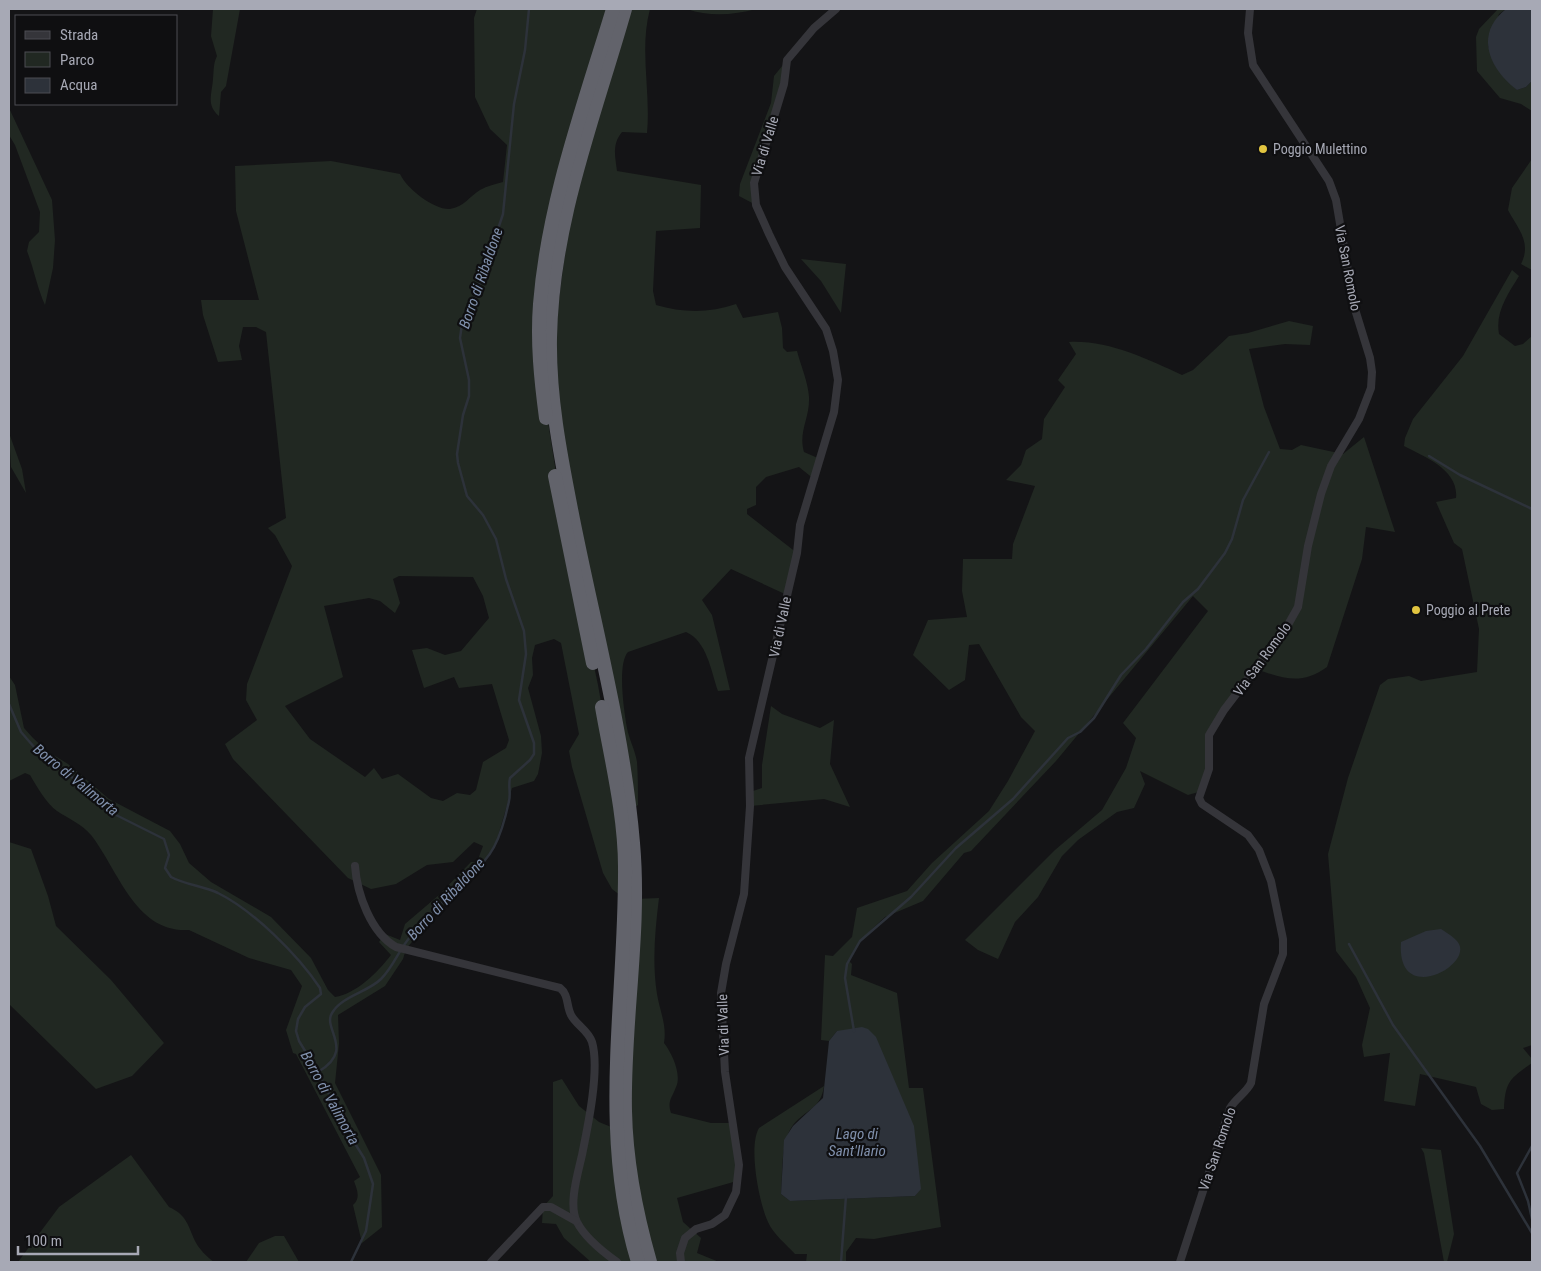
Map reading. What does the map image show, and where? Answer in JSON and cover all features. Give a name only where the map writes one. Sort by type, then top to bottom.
[{"type":"highway","points":[[613,9],[572,144],[552,224],[543,275],[539,340],[540,371],[549,439],[565,530],[598,685],[624,845],[624,924],[615,1112],[623,1195],[638,1262]]},
{"type":"highway","points":[[624,9],[588,126],[561,234],[553,286],[550,356],[556,430],[611,703],[633,836],[635,868],[634,924],[626,1057],[625,1114],[634,1194],[650,1262]]},
{"type":"street","name":"Via di Valle","points":[[681,1262],[680,1253],[685,1238],[696,1229],[712,1224],[724,1215],[736,1192],[739,1165],[726,1072],[721,994],[726,964],[744,894],[750,808],[750,758],[797,553],[800,525],[834,412],[838,380],[833,351],[826,329],[785,267],[756,205],[754,183],[784,84],[787,60],[814,28],[836,9]]},
{"type":"street","name":"Via San Romolo","points":[[1180,1262],[1230,1108],[1235,1100],[1247,1091],[1251,1083],[1264,1004],[1282,954],[1284,939],[1271,881],[1259,850],[1248,836],[1202,804],[1199,798],[1209,769],[1209,735],[1224,710],[1285,630],[1298,607],[1308,546],[1321,494],[1331,466],[1359,418],[1370,388],[1372,372],[1354,306],[1336,200],[1329,180],[1252,65],[1248,33],[1250,9]]},
{"type":"street","points":[[355,866],[356,877],[371,921],[384,941],[402,948],[560,988],[566,992],[571,1016],[591,1039],[594,1050],[591,1097],[574,1189],[576,1221]]},
{"type":"street","points":[[491,1262],[543,1207],[551,1207],[576,1221],[592,1241],[617,1262]]},
{"type":"green space","points":[[213,9],[240,9],[226,86],[221,92],[219,116],[212,108],[211,103],[214,64],[217,56],[211,36]]},
{"type":"green space","points":[[477,9],[613,9],[540,371],[565,530],[598,685],[616,787],[625,899],[612,889],[603,873],[572,767],[569,751],[579,734],[561,643],[554,639],[535,645],[532,658],[533,675],[528,688],[541,736],[542,753],[538,774],[534,781],[512,788],[496,843],[483,865],[436,913],[406,949],[403,959],[385,986],[338,1015],[339,1043],[335,1083],[381,1175],[382,1227],[362,1243],[353,1205],[358,1197],[354,1181],[360,1177],[296,1054],[293,1053],[286,1030],[302,986],[291,970],[249,958],[189,930],[170,928],[155,921],[142,911],[130,897],[91,835],[53,808],[30,775],[25,773],[9,781],[9,676],[15,685],[24,728],[33,738],[47,751],[68,764],[109,799],[170,831],[180,844],[189,863],[211,882],[271,917],[311,958],[328,990],[335,997],[351,992],[359,987],[391,955],[379,942],[385,934],[400,940],[405,924],[439,895],[471,862],[477,862],[483,846],[474,842],[453,862],[427,865],[396,884],[371,889],[348,878],[233,759],[225,744],[257,720],[246,700],[247,684],[292,566],[275,535],[268,528],[286,518],[266,332],[256,327],[243,327],[239,346],[242,360],[218,362],[203,315],[201,300],[259,300],[236,211],[235,166],[331,161],[400,174],[422,198],[436,206],[450,209],[463,204],[476,192],[503,182],[507,145],[490,129],[475,97],[474,18]],"holes":[[[399,576],[473,577],[483,596],[489,618],[461,651],[445,655],[427,648],[412,650],[424,688],[454,677],[459,688],[492,684],[509,740],[506,748],[483,762],[476,790],[470,795],[457,793],[443,801],[431,798],[398,774],[382,779],[374,768],[365,777],[310,739],[285,706],[343,677],[324,606],[369,598],[380,601],[395,613],[400,603],[393,579]]]},
{"type":"green space","points":[[625,9],[650,9],[645,40],[648,117],[647,133],[622,132],[619,137],[615,150],[617,171],[701,185],[700,228],[656,231],[653,291],[656,305],[696,311],[736,304],[743,318],[778,312],[782,328],[783,348],[787,352],[797,351],[806,380],[809,405],[802,438],[804,452],[820,459],[814,479],[799,467],[766,477],[756,487],[756,505],[747,509],[747,514],[797,553],[787,595],[731,569],[702,600],[712,615],[730,690],[718,691],[704,649],[693,636],[686,632],[628,652],[623,667],[623,700],[627,728],[637,762],[638,773],[638,805],[630,811],[550,366],[576,172]]},
{"type":"green space","points":[[687,9],[756,9],[722,14],[695,12]]},
{"type":"green space","points":[[1498,9],[1506,9],[1499,14],[1488,46],[1495,65],[1517,90],[1526,87],[1532,81],[1532,111],[1521,104],[1500,98],[1477,71],[1476,37],[1479,29]]},
{"type":"green space","points":[[787,60],[754,183],[756,205],[739,196],[740,184],[771,103],[774,76]]},
{"type":"green space","points":[[9,108],[52,200],[55,240],[53,268],[45,305],[27,251],[29,242],[39,232],[40,212],[15,145],[9,135]]},
{"type":"green space","points":[[1532,159],[1532,270],[1521,264],[1525,249],[1524,242],[1508,210],[1512,188]]},
{"type":"green space","points":[[801,259],[846,264],[841,313],[821,281]]},
{"type":"green space","points":[[1512,270],[1519,276],[1507,296],[1501,311],[1498,326],[1499,334],[1515,346],[1523,344],[1532,336],[1532,1045],[1523,1048],[1532,1059],[1532,1063],[1518,1073],[1510,1082],[1507,1087],[1504,1109],[1492,1110],[1481,1104],[1476,1087],[1420,1074],[1415,1106],[1384,1101],[1390,1053],[1364,1057],[1362,1045],[1370,1008],[1356,977],[1336,951],[1328,854],[1348,778],[1380,685],[1388,679],[1409,676],[1421,681],[1477,672],[1479,629],[1462,549],[1454,543],[1436,502],[1456,498],[1455,488],[1452,480],[1439,466],[1404,446],[1405,438],[1413,419],[1463,356]]},
{"type":"green space","points":[[1289,321],[1313,326],[1310,345],[1285,344],[1249,349],[1264,407],[1280,449],[1292,450],[1301,445],[1343,454],[1364,437],[1395,532],[1366,527],[1362,559],[1327,667],[1308,677],[1300,678],[1283,677],[1255,669],[1209,735],[1209,769],[1202,791],[1188,795],[1140,771],[1145,784],[1134,808],[1117,812],[1078,840],[1062,856],[1038,897],[1015,922],[998,959],[978,950],[965,940],[1055,850],[1102,810],[1126,768],[1136,738],[1123,723],[1208,611],[1193,596],[1056,761],[971,851],[964,853],[923,901],[885,917],[860,941],[849,961],[852,964],[851,975],[897,993],[909,1088],[923,1088],[941,1227],[874,1239],[856,1238],[846,1252],[846,1262],[806,1262],[807,1254],[795,1254],[777,1235],[768,1222],[758,1189],[754,1148],[759,1128],[824,1086],[820,1100],[793,1125],[789,1132],[784,1149],[781,1194],[790,1201],[915,1196],[920,1189],[904,1104],[892,1079],[837,1031],[829,1041],[821,1040],[825,955],[833,956],[852,937],[857,908],[907,891],[932,863],[989,811],[1008,781],[1035,731],[1021,717],[979,644],[969,645],[965,680],[949,690],[913,655],[928,620],[967,617],[962,591],[963,559],[1012,559],[1013,544],[1035,486],[1006,480],[1021,465],[1026,450],[1042,439],[1044,419],[1065,387],[1058,380],[1076,354],[1069,342],[1084,342],[1113,347],[1182,375],[1193,370],[1229,336],[1248,333]]},
{"type":"green space","points":[[9,433],[22,469],[26,493],[11,467]]},
{"type":"green space","points":[[771,706],[782,714],[820,728],[834,720],[830,764],[850,807],[824,799],[750,806],[750,792],[762,788],[762,765]]},
{"type":"green space","points":[[9,842],[31,849],[48,896],[56,926],[111,980],[164,1043],[132,1076],[96,1089],[9,1004]]},
{"type":"green space","points":[[659,898],[656,922],[655,982],[664,1024],[664,1043],[673,1058],[678,1076],[678,1082],[670,1102],[671,1113],[711,1123],[733,1123],[737,1181],[677,1198],[683,1222],[701,1238],[697,1253],[719,1262],[650,1262],[628,1151],[635,899]]},
{"type":"green space","points":[[562,1079],[579,1106],[599,1122],[616,1129],[638,1262],[591,1262],[564,1238],[556,1224],[542,1223],[543,1207],[553,1196],[553,1082]]},
{"type":"green space","points":[[1421,1148],[1441,1150],[1454,1234],[1447,1262],[1444,1262],[1424,1153]]},
{"type":"green space","points":[[131,1155],[169,1207],[183,1217],[199,1247],[214,1262],[18,1262],[59,1207]]},
{"type":"green space","points":[[275,1236],[284,1236],[299,1262],[246,1262],[259,1243]]},
{"type":"water","points":[[1506,9],[1532,9],[1532,81],[1526,87],[1517,90],[1499,72],[1489,51],[1490,29],[1496,19]]},
{"type":"water","points":[[1441,929],[1459,944],[1460,953],[1454,962],[1445,970],[1433,976],[1420,977],[1410,973],[1403,961],[1401,942],[1426,931]]},
{"type":"water","name":"Lago di Sant'Ilario","points":[[862,1027],[868,1029],[876,1037],[914,1126],[921,1189],[915,1196],[790,1201],[781,1194],[784,1140],[793,1126],[823,1098],[829,1041],[837,1031]]},
{"type":"waterway","name":"Borro di Ribaldone","points":[[318,1072],[329,1064],[335,1056],[336,1040],[330,1019],[336,1007],[381,979],[411,936],[443,901],[480,866],[491,852],[497,842],[505,818],[510,798],[510,778],[534,754],[534,743],[519,700],[526,654],[524,631],[506,579],[496,539],[483,515],[467,496],[457,454],[463,415],[469,396],[469,380],[460,338],[462,324],[470,313],[503,214],[514,104],[525,50],[529,9]]},
{"type":"waterway","points":[[854,1031],[845,978],[847,964],[860,941],[911,897],[956,848],[1013,799],[1068,738],[1080,732],[1094,718],[1121,675],[1146,649],[1183,602],[1198,589],[1225,553],[1232,539],[1243,500],[1269,452]]},
{"type":"waterway","points":[[1429,456],[1460,475],[1532,509]]},
{"type":"waterway","name":"Borro di Valimorta","points":[[9,704],[21,732],[41,755],[66,772],[114,814],[164,839],[169,855],[165,868],[171,877],[218,893],[246,911],[288,948],[320,988],[321,994],[305,1007],[298,1019],[296,1031],[299,1041],[318,1072],[349,1134],[364,1158],[373,1184],[366,1231],[351,1262]]},
{"type":"waterway","points":[[1349,944],[1393,1025],[1480,1146],[1532,1233]]},
{"type":"waterway","points":[[1532,1146],[1517,1173],[1528,1201],[1532,1219]]},
{"type":"waterway","points":[[841,1262],[846,1196]]},
{"type":"place","name":"Poggio Mulettino","points":[[1263,149]]},
{"type":"place","name":"Poggio al Prete","points":[[1416,610]]}]
